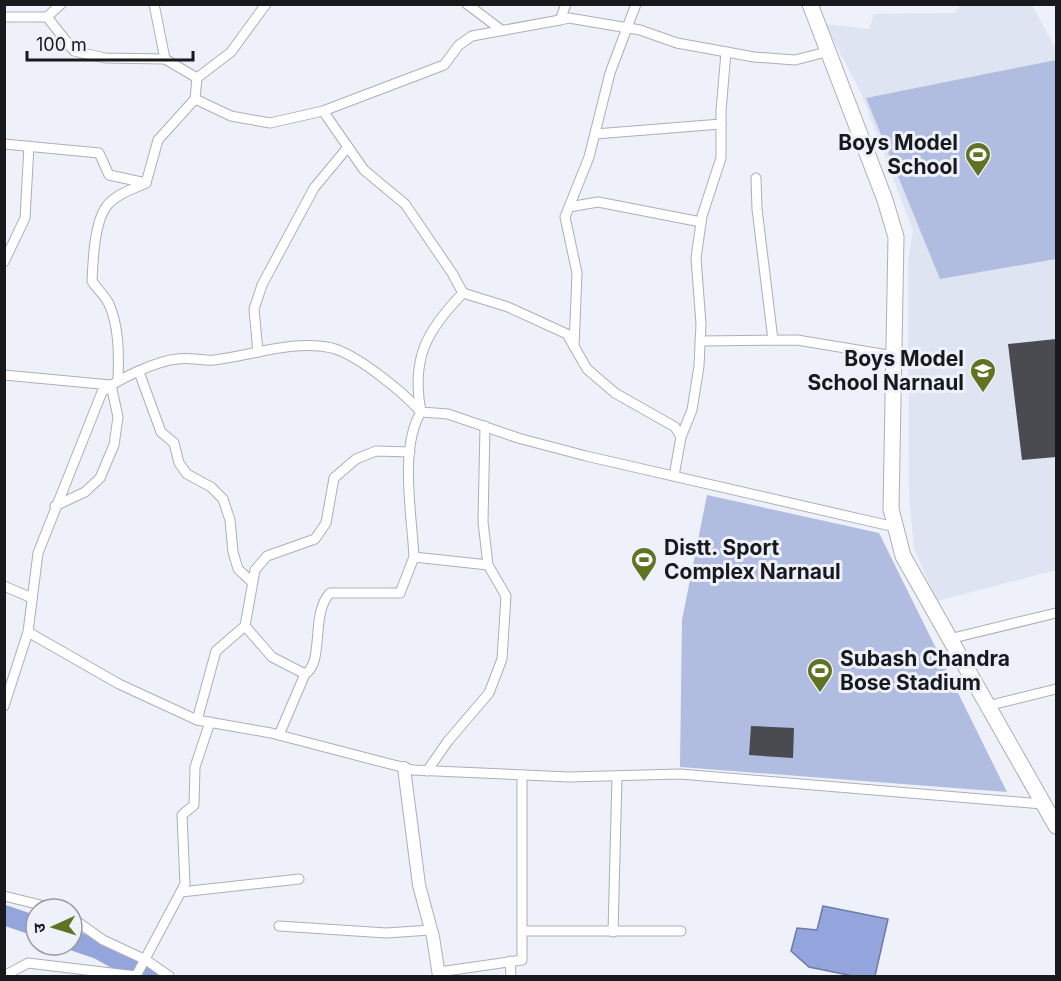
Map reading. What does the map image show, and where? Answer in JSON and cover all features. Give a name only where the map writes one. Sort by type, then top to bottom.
[{"type":"main road","points":[[810,4],[830,51],[885,200],[896,237],[891,510],[903,556],[987,706],[1049,803],[1056,826]]},
{"type":"street","points":[[4,17],[47,17],[62,4]]},
{"type":"street","points":[[154,4],[165,59]]},
{"type":"street","points":[[55,506],[85,492],[100,478],[114,445],[118,417],[114,382],[119,352],[108,302],[92,281],[93,250],[105,208],[117,197],[146,183],[158,140],[195,99],[197,78],[231,52],[266,4]]},
{"type":"street","points":[[467,4],[500,29]]},
{"type":"street","points":[[560,20],[566,4]]},
{"type":"street","points":[[574,347],[577,273],[565,217],[589,157],[610,73],[629,28],[636,4]]},
{"type":"street","points":[[47,17],[74,51],[105,58],[165,59],[197,78]]},
{"type":"street","points":[[195,99],[231,116],[270,123],[323,111],[444,65],[459,45],[472,36],[569,18],[629,28],[677,43],[754,57],[795,60],[830,51]]},
{"type":"street","points":[[674,476],[681,437],[692,410],[700,341],[696,258],[701,222],[721,158],[726,52]]},
{"type":"street","points":[[323,111],[364,170],[405,204],[463,293],[508,307],[567,334],[586,369],[615,393],[675,427],[681,437]]},
{"type":"street","points":[[595,134],[721,124]]},
{"type":"street","points":[[4,144],[99,153],[109,175],[146,183]]},
{"type":"street","points":[[4,262],[25,218],[29,146]]},
{"type":"street","points":[[258,352],[254,309],[262,285],[314,188],[348,147]]},
{"type":"street","points":[[756,178],[757,209],[773,340]]},
{"type":"street","points":[[568,207],[598,202],[701,222]]},
{"type":"street","points":[[279,735],[305,674],[312,670],[315,663],[316,633],[323,600],[330,593],[400,593],[414,557],[410,452],[412,426],[421,412],[417,391],[418,372],[426,339],[444,312],[463,293]]},
{"type":"street","points":[[700,341],[796,340],[894,356]]},
{"type":"street","points":[[4,706],[28,632],[38,553],[102,392],[114,382],[176,359],[212,360],[258,352],[322,347],[335,349],[402,391],[421,412],[448,414],[518,438],[895,527]]},
{"type":"street","points":[[139,372],[161,432],[174,443],[179,463],[187,474],[211,487],[223,499],[230,520],[233,552],[238,569],[252,582]]},
{"type":"street","points":[[4,375],[114,382]]},
{"type":"street","points":[[427,771],[448,741],[489,693],[502,658],[507,596],[488,565],[483,522],[485,426]]},
{"type":"street","points":[[197,720],[216,651],[245,626],[255,570],[267,556],[315,539],[326,523],[334,478],[356,459],[376,451],[410,452]]},
{"type":"street","points":[[414,557],[488,565]]},
{"type":"street","points":[[4,586],[32,598]]},
{"type":"street","points":[[949,639],[1056,613]]},
{"type":"street","points":[[245,626],[272,657],[305,674]]},
{"type":"street","points":[[28,632],[119,684],[197,720],[279,735],[404,768],[522,775],[617,777],[680,774],[1049,803]]},
{"type":"street","points":[[987,706],[1056,689]]},
{"type":"street","points":[[4,976],[28,963],[136,976],[145,963],[185,884],[182,815],[194,805],[195,767],[210,722]]},
{"type":"street","points":[[404,768],[418,885],[431,930],[439,974],[522,960],[522,775]]},
{"type":"street","points":[[613,932],[617,777]]},
{"type":"street","points":[[181,892],[299,879]]},
{"type":"street","points":[[4,896],[24,901]]},
{"type":"street","points":[[279,926],[386,933],[431,930]]},
{"type":"street","points":[[84,927],[102,940],[169,976]]},
{"type":"street","points":[[522,931],[681,931]]},
{"type":"street","points":[[510,961],[511,976]]},
{"type":"shaded area","name":"Boys Model School Narnaul","points":[[960,5],[1032,5],[1056,49],[1056,570],[937,601],[914,549],[909,495],[908,261],[913,231],[861,93],[825,24],[869,29],[874,14],[955,13]]},
{"type":"shaded area","name":"Boys Model School","points":[[1056,60],[1056,259],[940,279],[866,98]]},
{"type":"shaded area","name":"Subash Chandra Bose Stadium","points":[[707,495],[879,533],[1007,792],[680,767],[682,620]]},
{"type":"shaded area","points":[[823,906],[888,919],[875,976],[853,976],[809,967],[791,951],[797,928],[817,930]]},
{"type":"building","points":[[1056,339],[1056,457],[1022,460],[1008,344]]},
{"type":"building","points":[[751,726],[794,728],[793,758],[749,755]]},
{"type":"waterway","points":[[4,915],[24,922]]},
{"type":"waterway","points":[[84,944],[98,949],[147,976]]},
{"type":"place","name":"Boys Model School","points":[[978,178]]},
{"type":"place","name":"Boys Model School Narnaul","points":[[983,394]]},
{"type":"place","name":"Distt. Sport Complex Narnaul","points":[[644,583]]},
{"type":"place","name":"Subash Chandra Bose Stadium","points":[[820,694]]}]
